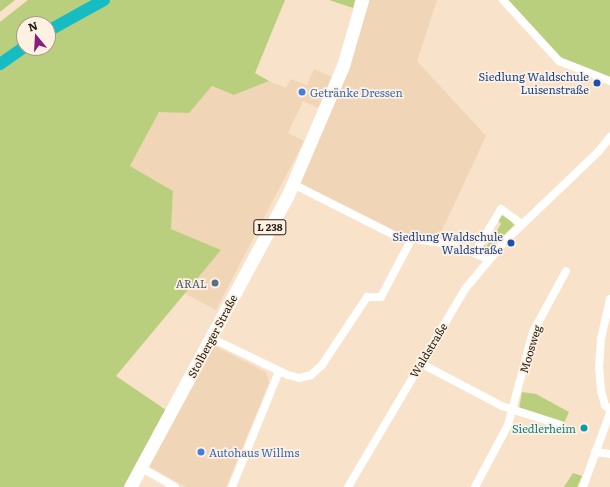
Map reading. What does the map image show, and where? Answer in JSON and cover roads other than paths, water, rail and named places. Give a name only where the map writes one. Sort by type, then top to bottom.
[{"type":"main road","name":"Stolberger Straße","points":[[130,487],[142,468],[293,184],[343,66],[362,0]]},
{"type":"street","points":[[503,0],[559,61],[610,81]]},
{"type":"street","name":"Waldstraße","points":[[348,487],[465,289],[489,259],[522,224],[599,151],[610,137]]},
{"type":"street","points":[[293,184],[396,236],[411,240],[436,242],[475,252],[489,259]]},
{"type":"street","points":[[475,252],[501,209],[522,224]]},
{"type":"street","points":[[211,338],[279,371],[299,378],[316,371],[367,297],[381,297],[411,240]]},
{"type":"street","name":"Moosweg","points":[[475,487],[514,410],[533,332],[566,271]]},
{"type":"street","points":[[610,299],[601,339],[599,367],[601,391],[605,405],[610,410]]},
{"type":"street","points":[[420,363],[502,406],[561,425]]},
{"type":"street","points":[[232,487],[279,371]]},
{"type":"street","points":[[583,487],[610,413]]},
{"type":"street","points":[[595,452],[610,454]]},
{"type":"street","points":[[142,468],[175,487]]},
{"type":"waterway","points":[[56,27],[104,0]]},
{"type":"waterway","points":[[0,64],[16,53]]},
{"type":"place","name":"Siedlung Waldschule Luisenstraße","points":[[597,83]]},
{"type":"place","name":"Getränke Dressen","points":[[302,92]]},
{"type":"place","name":"Siedlung Waldschule Waldstraße","points":[[511,243]]},
{"type":"place","name":"ARAL","points":[[215,283]]},
{"type":"place","name":"Siedlerheim","points":[[584,428]]},
{"type":"place","name":"Autohaus Willms","points":[[201,452]]}]
